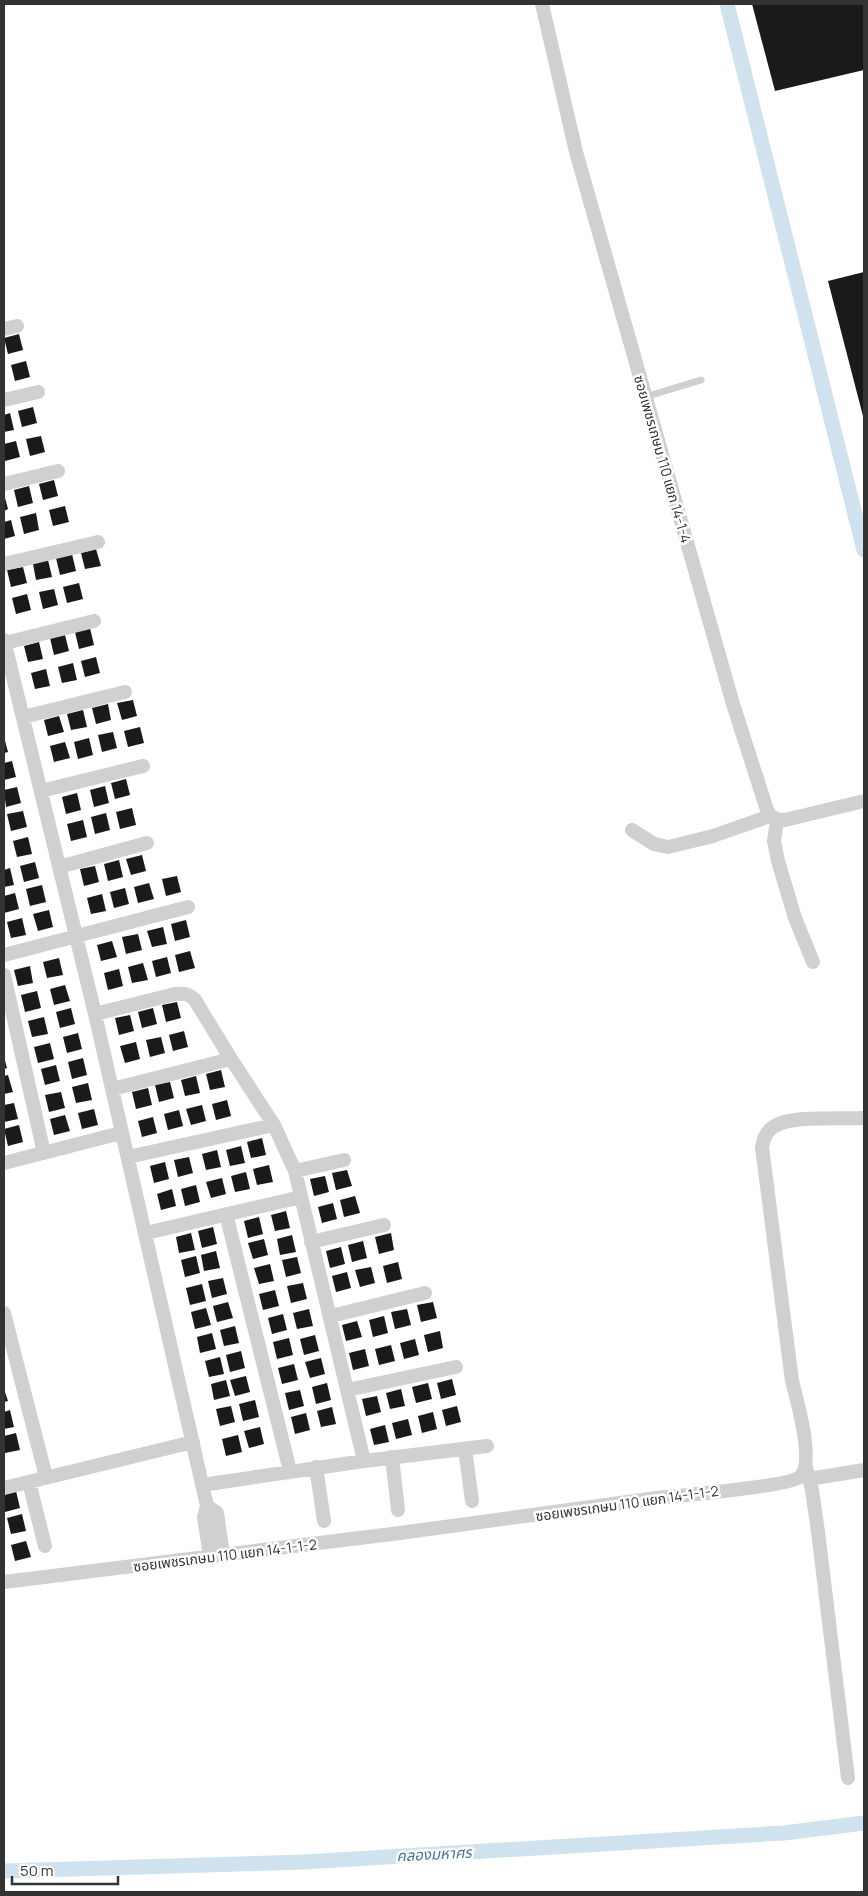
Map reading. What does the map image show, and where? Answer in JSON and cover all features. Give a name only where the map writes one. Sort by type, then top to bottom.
[{"type":"street","name":"ซอยเพชรเกษม 110 แยก 14-1-4","points":[[542,4],[576,152],[645,397],[733,704],[773,818]]},
{"type":"street","points":[[4,400],[38,392]]},
{"type":"street","points":[[4,484],[58,471]]},
{"type":"street","points":[[4,564],[98,542]]},
{"type":"street","points":[[94,621],[4,642],[60,866],[121,1133],[146,1233],[207,1506],[204,1517],[216,1556]]},
{"type":"street","points":[[23,717],[125,692]]},
{"type":"street","points":[[41,791],[143,766]]},
{"type":"street","points":[[632,830],[654,844],[668,847],[773,818],[785,820],[864,801]]},
{"type":"street","points":[[773,818],[774,841],[778,861],[795,918],[813,962]]},
{"type":"street","points":[[60,866],[147,844]]},
{"type":"street","points":[[4,955],[188,908]]},
{"type":"street","points":[[4,975],[44,1153]]},
{"type":"street","points":[[95,1014],[175,994],[190,994],[274,1125],[295,1172],[331,1316],[364,1461]]},
{"type":"street","points":[[112,1089],[231,1059]]},
{"type":"street","points":[[848,1778],[818,1532],[801,1418],[791,1371],[762,1147],[766,1133],[779,1124],[799,1120],[864,1118]]},
{"type":"street","points":[[128,1157],[274,1125]]},
{"type":"street","points":[[4,1163],[121,1133]]},
{"type":"street","points":[[295,1172],[344,1160]]},
{"type":"street","points":[[146,1233],[301,1196]]},
{"type":"street","points":[[226,1214],[290,1471]]},
{"type":"street","points":[[311,1242],[384,1225]]},
{"type":"street","points":[[331,1316],[425,1293]]},
{"type":"street","points":[[4,1313],[46,1477]]},
{"type":"street","points":[[347,1390],[456,1367]]},
{"type":"street","points":[[4,1488],[193,1442]]},
{"type":"street","points":[[202,1485],[290,1471],[487,1446]]},
{"type":"street","points":[[466,1449],[472,1500]]},
{"type":"street","points":[[392,1458],[398,1510]]},
{"type":"street","points":[[316,1468],[324,1521]]},
{"type":"street","points":[[808,1473],[864,1470]]},
{"type":"street","name":"ซอยเพชรเกษม 110 แยก 14-1-1-2","points":[[4,1582],[790,1482],[808,1473]]},
{"type":"street","points":[[29,1482],[45,1546]]},
{"type":"lane","points":[[645,397],[701,380]]},
{"type":"building","points":[[752,4],[864,4],[864,70],[775,91]]},
{"type":"building","points":[[864,272],[864,420],[828,281]]},
{"type":"building","points":[[19,334],[23,350],[8,354],[4,338]]},
{"type":"building","points":[[26,361],[30,377],[15,381],[11,365]]},
{"type":"building","points":[[33,407],[37,423],[22,427],[18,411]]},
{"type":"building","points":[[10,413],[14,430],[4,432],[4,415]]},
{"type":"building","points":[[41,436],[45,452],[30,456],[26,439]]},
{"type":"building","points":[[16,441],[20,457],[5,461],[4,444]]},
{"type":"building","points":[[54,480],[58,496],[43,500],[39,484]]},
{"type":"building","points":[[29,486],[33,503],[18,507],[14,490]]},
{"type":"building","points":[[4,494],[8,509],[4,511]]},
{"type":"building","points":[[65,506],[69,522],[53,526],[49,510]]},
{"type":"building","points":[[36,513],[39,530],[24,534],[20,517]]},
{"type":"building","points":[[11,520],[15,536],[4,539],[4,522]]},
{"type":"building","points":[[96,549],[101,566],[85,569],[81,553]]},
{"type":"building","points":[[72,554],[76,571],[60,575],[56,558]]},
{"type":"building","points":[[48,560],[52,577],[36,580],[33,564]]},
{"type":"building","points":[[23,567],[27,583],[11,587],[7,570]]},
{"type":"building","points":[[79,583],[83,599],[67,603],[63,587]]},
{"type":"building","points":[[54,589],[58,605],[43,609],[39,592]]},
{"type":"building","points":[[27,594],[31,610],[16,614],[12,598]]},
{"type":"building","points":[[90,628],[94,645],[79,649],[75,632]]},
{"type":"building","points":[[65,635],[69,651],[54,655],[50,638]]},
{"type":"building","points":[[39,642],[43,659],[28,662],[24,646]]},
{"type":"building","points":[[96,657],[100,673],[85,677],[81,661]]},
{"type":"building","points":[[73,663],[77,680],[62,683],[58,667]]},
{"type":"building","points":[[46,669],[50,686],[35,689],[31,673]]},
{"type":"building","points":[[133,700],[137,716],[122,720],[117,703]]},
{"type":"building","points":[[108,704],[111,720],[96,724],[92,708]]},
{"type":"building","points":[[83,710],[87,727],[71,730],[67,714]]},
{"type":"building","points":[[59,716],[64,732],[48,736],[44,720]]},
{"type":"building","points":[[140,727],[144,743],[128,747],[124,731]]},
{"type":"building","points":[[113,732],[117,748],[102,752],[98,735]]},
{"type":"building","points":[[4,737],[8,752],[4,753]]},
{"type":"building","points":[[89,738],[93,755],[78,759],[74,742]]},
{"type":"building","points":[[65,742],[70,758],[54,762],[50,746]]},
{"type":"building","points":[[12,761],[16,777],[4,780],[4,763]]},
{"type":"building","points":[[126,779],[130,795],[115,799],[111,783]]},
{"type":"building","points":[[105,786],[109,803],[94,807],[90,790]]},
{"type":"building","points":[[17,787],[21,803],[6,807],[4,790]]},
{"type":"building","points":[[77,793],[81,810],[66,814],[62,797]]},
{"type":"building","points":[[132,808],[136,825],[120,829],[116,812]]},
{"type":"building","points":[[23,811],[27,827],[11,831],[7,814]]},
{"type":"building","points":[[106,813],[110,830],[95,834],[91,817]]},
{"type":"building","points":[[83,820],[87,837],[71,841],[67,824]]},
{"type":"building","points":[[28,837],[32,854],[17,857],[13,841]]},
{"type":"building","points":[[142,855],[146,871],[131,875],[126,859]]},
{"type":"building","points":[[119,860],[123,877],[108,881],[104,864]]},
{"type":"building","points":[[35,862],[39,878],[24,882],[20,866]]},
{"type":"building","points":[[95,866],[99,882],[84,886],[80,869]]},
{"type":"building","points":[[10,868],[14,885],[4,887],[4,870]]},
{"type":"building","points":[[177,876],[181,892],[166,896],[162,879]]},
{"type":"building","points":[[149,883],[154,899],[138,903],[134,887]]},
{"type":"building","points":[[42,885],[46,902],[30,906],[26,889]]},
{"type":"building","points":[[125,888],[129,904],[114,908],[110,892]]},
{"type":"building","points":[[15,893],[19,909],[4,913],[4,896]]},
{"type":"building","points":[[102,894],[106,911],[91,914],[87,898]]},
{"type":"building","points":[[49,910],[53,927],[38,931],[33,914]]},
{"type":"building","points":[[22,918],[26,935],[11,938],[7,922]]},
{"type":"building","points":[[186,920],[190,937],[175,941],[171,924]]},
{"type":"building","points":[[163,927],[167,944],[152,947],[147,931]]},
{"type":"building","points":[[138,934],[142,950],[126,954],[122,937]]},
{"type":"building","points":[[112,941],[117,957],[101,961],[97,945]]},
{"type":"building","points":[[190,951],[195,968],[179,972],[175,955]]},
{"type":"building","points":[[167,957],[171,973],[156,977],[152,961]]},
{"type":"building","points":[[59,958],[63,975],[47,978],[43,962]]},
{"type":"building","points":[[143,963],[148,980],[132,983],[128,967]]},
{"type":"building","points":[[30,966],[33,983],[18,986],[14,970]]},
{"type":"building","points":[[119,969],[123,986],[108,990],[104,973]]},
{"type":"building","points":[[65,985],[70,1001],[54,1005],[50,989]]},
{"type":"building","points":[[37,991],[41,1008],[25,1012],[21,995]]},
{"type":"building","points":[[177,1002],[181,1018],[166,1022],[162,1005]]},
{"type":"building","points":[[71,1008],[75,1024],[60,1028],[56,1012]]},
{"type":"building","points":[[153,1008],[157,1024],[142,1028],[138,1012]]},
{"type":"building","points":[[130,1015],[134,1031],[119,1035],[115,1018]]},
{"type":"building","points":[[44,1017],[48,1034],[32,1037],[28,1021]]},
{"type":"building","points":[[184,1031],[188,1047],[173,1051],[169,1035]]},
{"type":"building","points":[[78,1033],[82,1049],[67,1053],[63,1037]]},
{"type":"building","points":[[161,1037],[165,1053],[150,1057],[146,1040]]},
{"type":"building","points":[[136,1042],[140,1059],[125,1063],[120,1046]]},
{"type":"building","points":[[50,1043],[54,1059],[38,1063],[34,1047]]},
{"type":"building","points":[[4,1057],[7,1068],[4,1069]]},
{"type":"building","points":[[83,1058],[87,1075],[72,1079],[68,1062]]},
{"type":"building","points":[[56,1065],[60,1081],[45,1085],[41,1069]]},
{"type":"building","points":[[221,1070],[225,1087],[210,1090],[206,1074]]},
{"type":"building","points":[[8,1075],[13,1092],[4,1094],[4,1076]]},
{"type":"building","points":[[196,1076],[200,1093],[185,1096],[181,1080]]},
{"type":"building","points":[[170,1082],[174,1098],[159,1102],[155,1085]]},
{"type":"building","points":[[88,1083],[92,1100],[76,1103],[72,1087]]},
{"type":"building","points":[[148,1088],[152,1105],[136,1109],[132,1092]]},
{"type":"building","points":[[61,1092],[65,1108],[49,1112],[45,1095]]},
{"type":"building","points":[[227,1100],[231,1116],[216,1120],[212,1104]]},
{"type":"building","points":[[14,1103],[18,1119],[4,1122],[4,1105]]},
{"type":"building","points":[[202,1105],[206,1121],[191,1125],[186,1109]]},
{"type":"building","points":[[94,1109],[98,1125],[82,1129],[78,1113]]},
{"type":"building","points":[[179,1110],[183,1126],[168,1130],[164,1114]]},
{"type":"building","points":[[65,1115],[70,1131],[54,1135],[50,1119]]},
{"type":"building","points":[[153,1117],[157,1133],[142,1137],[138,1121]]},
{"type":"building","points":[[19,1125],[23,1142],[8,1146],[4,1129]]},
{"type":"building","points":[[262,1138],[266,1155],[251,1158],[247,1142]]},
{"type":"building","points":[[241,1146],[245,1163],[230,1166],[226,1150]]},
{"type":"building","points":[[217,1150],[221,1167],[206,1170],[202,1154]]},
{"type":"building","points":[[189,1157],[193,1173],[178,1177],[174,1160]]},
{"type":"building","points":[[165,1162],[169,1179],[154,1183],[150,1166]]},
{"type":"building","points":[[269,1165],[273,1182],[257,1185],[253,1169]]},
{"type":"building","points":[[347,1170],[352,1186],[336,1190],[332,1173]]},
{"type":"building","points":[[246,1172],[250,1189],[235,1192],[231,1176]]},
{"type":"building","points":[[325,1176],[329,1192],[314,1196],[310,1179]]},
{"type":"building","points":[[222,1178],[226,1194],[211,1198],[206,1182]]},
{"type":"building","points":[[196,1185],[200,1202],[185,1206],[181,1189]]},
{"type":"building","points":[[172,1189],[176,1206],[161,1210],[157,1194]]},
{"type":"building","points":[[355,1196],[360,1213],[344,1217],[340,1200]]},
{"type":"building","points":[[333,1203],[337,1219],[322,1223],[318,1207]]},
{"type":"building","points":[[286,1211],[290,1228],[275,1231],[271,1215]]},
{"type":"building","points":[[259,1217],[263,1234],[248,1238],[244,1221]]},
{"type":"building","points":[[213,1227],[217,1244],[202,1248],[198,1231]]},
{"type":"building","points":[[191,1233],[195,1250],[179,1253],[176,1237]]},
{"type":"building","points":[[391,1233],[394,1250],[379,1254],[375,1237]]},
{"type":"building","points":[[292,1235],[296,1252],[280,1255],[277,1239]]},
{"type":"building","points":[[264,1239],[268,1255],[253,1259],[248,1243]]},
{"type":"building","points":[[363,1241],[367,1258],[352,1262],[348,1245]]},
{"type":"building","points":[[341,1247],[345,1264],[330,1268],[326,1251]]},
{"type":"building","points":[[216,1251],[220,1268],[204,1271],[201,1255]]},
{"type":"building","points":[[196,1256],[200,1273],[185,1277],[181,1260]]},
{"type":"building","points":[[297,1257],[301,1273],[286,1277],[282,1260]]},
{"type":"building","points":[[398,1262],[402,1279],[387,1283],[383,1266]]},
{"type":"building","points":[[270,1264],[274,1281],[259,1284],[254,1268]]},
{"type":"building","points":[[371,1267],[375,1283],[360,1287],[355,1270]]},
{"type":"building","points":[[347,1272],[351,1288],[336,1292],[332,1276]]},
{"type":"building","points":[[223,1278],[227,1294],[212,1298],[208,1281]]},
{"type":"building","points":[[303,1283],[307,1299],[291,1303],[287,1286]]},
{"type":"building","points":[[202,1284],[206,1301],[190,1305],[186,1288]]},
{"type":"building","points":[[275,1290],[279,1306],[263,1310],[259,1294]]},
{"type":"building","points":[[228,1302],[233,1318],[217,1322],[213,1306]]},
{"type":"building","points":[[433,1302],[437,1318],[421,1322],[417,1305]]},
{"type":"building","points":[[206,1308],[211,1325],[195,1329],[191,1312]]},
{"type":"building","points":[[309,1309],[313,1326],[297,1329],[293,1313]]},
{"type":"building","points":[[407,1309],[411,1325],[395,1329],[391,1312]]},
{"type":"building","points":[[283,1314],[287,1330],[272,1334],[268,1318]]},
{"type":"building","points":[[384,1316],[388,1333],[373,1337],[369,1320]]},
{"type":"building","points":[[357,1321],[362,1337],[346,1341],[342,1325]]},
{"type":"building","points":[[235,1326],[239,1343],[224,1346],[220,1330]]},
{"type":"building","points":[[440,1331],[443,1348],[428,1352],[424,1335]]},
{"type":"building","points":[[212,1333],[216,1349],[200,1353],[197,1337]]},
{"type":"building","points":[[315,1335],[319,1351],[304,1355],[300,1339]]},
{"type":"building","points":[[289,1338],[293,1355],[277,1359],[273,1342]]},
{"type":"building","points":[[415,1339],[419,1355],[404,1359],[400,1343]]},
{"type":"building","points":[[391,1345],[395,1361],[379,1365],[375,1349]]},
{"type":"building","points":[[365,1349],[369,1366],[353,1370],[349,1353]]},
{"type":"building","points":[[241,1351],[245,1368],[230,1372],[226,1355]]},
{"type":"building","points":[[220,1357],[224,1374],[209,1377],[205,1361]]},
{"type":"building","points":[[321,1358],[325,1374],[310,1378],[305,1362]]},
{"type":"building","points":[[294,1364],[298,1380],[282,1384],[278,1368]]},
{"type":"building","points":[[246,1376],[250,1392],[235,1396],[230,1380]]},
{"type":"building","points":[[452,1379],[456,1395],[441,1399],[437,1383]]},
{"type":"building","points":[[226,1380],[230,1396],[214,1400],[211,1384]]},
{"type":"building","points":[[327,1383],[331,1400],[316,1404],[312,1387]]},
{"type":"building","points":[[428,1383],[432,1399],[416,1403],[412,1387]]},
{"type":"building","points":[[4,1389],[8,1401],[4,1402]]},
{"type":"building","points":[[401,1389],[405,1406],[390,1409],[386,1393]]},
{"type":"building","points":[[300,1390],[304,1406],[289,1410],[285,1393]]},
{"type":"building","points":[[377,1396],[381,1412],[366,1416],[362,1399]]},
{"type":"building","points":[[255,1400],[259,1417],[243,1421],[239,1404]]},
{"type":"building","points":[[231,1406],[235,1422],[220,1426],[216,1409]]},
{"type":"building","points":[[457,1406],[461,1422],[446,1426],[442,1410]]},
{"type":"building","points":[[332,1407],[336,1424],[321,1427],[317,1411]]},
{"type":"building","points":[[10,1410],[14,1427],[4,1429],[4,1412]]},
{"type":"building","points":[[433,1412],[437,1429],[422,1433],[418,1416]]},
{"type":"building","points":[[306,1413],[310,1430],[295,1434],[291,1417]]},
{"type":"building","points":[[408,1419],[412,1435],[396,1439],[392,1423]]},
{"type":"building","points":[[385,1425],[389,1442],[374,1445],[370,1429]]},
{"type":"building","points":[[260,1427],[264,1444],[249,1448],[244,1431]]},
{"type":"building","points":[[16,1433],[20,1450],[5,1453],[4,1436]]},
{"type":"building","points":[[238,1435],[242,1452],[226,1456],[222,1439]]},
{"type":"building","points":[[16,1491],[20,1508],[5,1512],[4,1495]]},
{"type":"building","points":[[22,1514],[26,1531],[11,1534],[7,1518]]},
{"type":"building","points":[[26,1541],[31,1557],[15,1561],[11,1545]]},
{"type":"waterway","points":[[727,4],[864,550]]},
{"type":"waterway","name":"คลองมหาศร","points":[[4,1871],[304,1862],[784,1833],[864,1823]]}]
